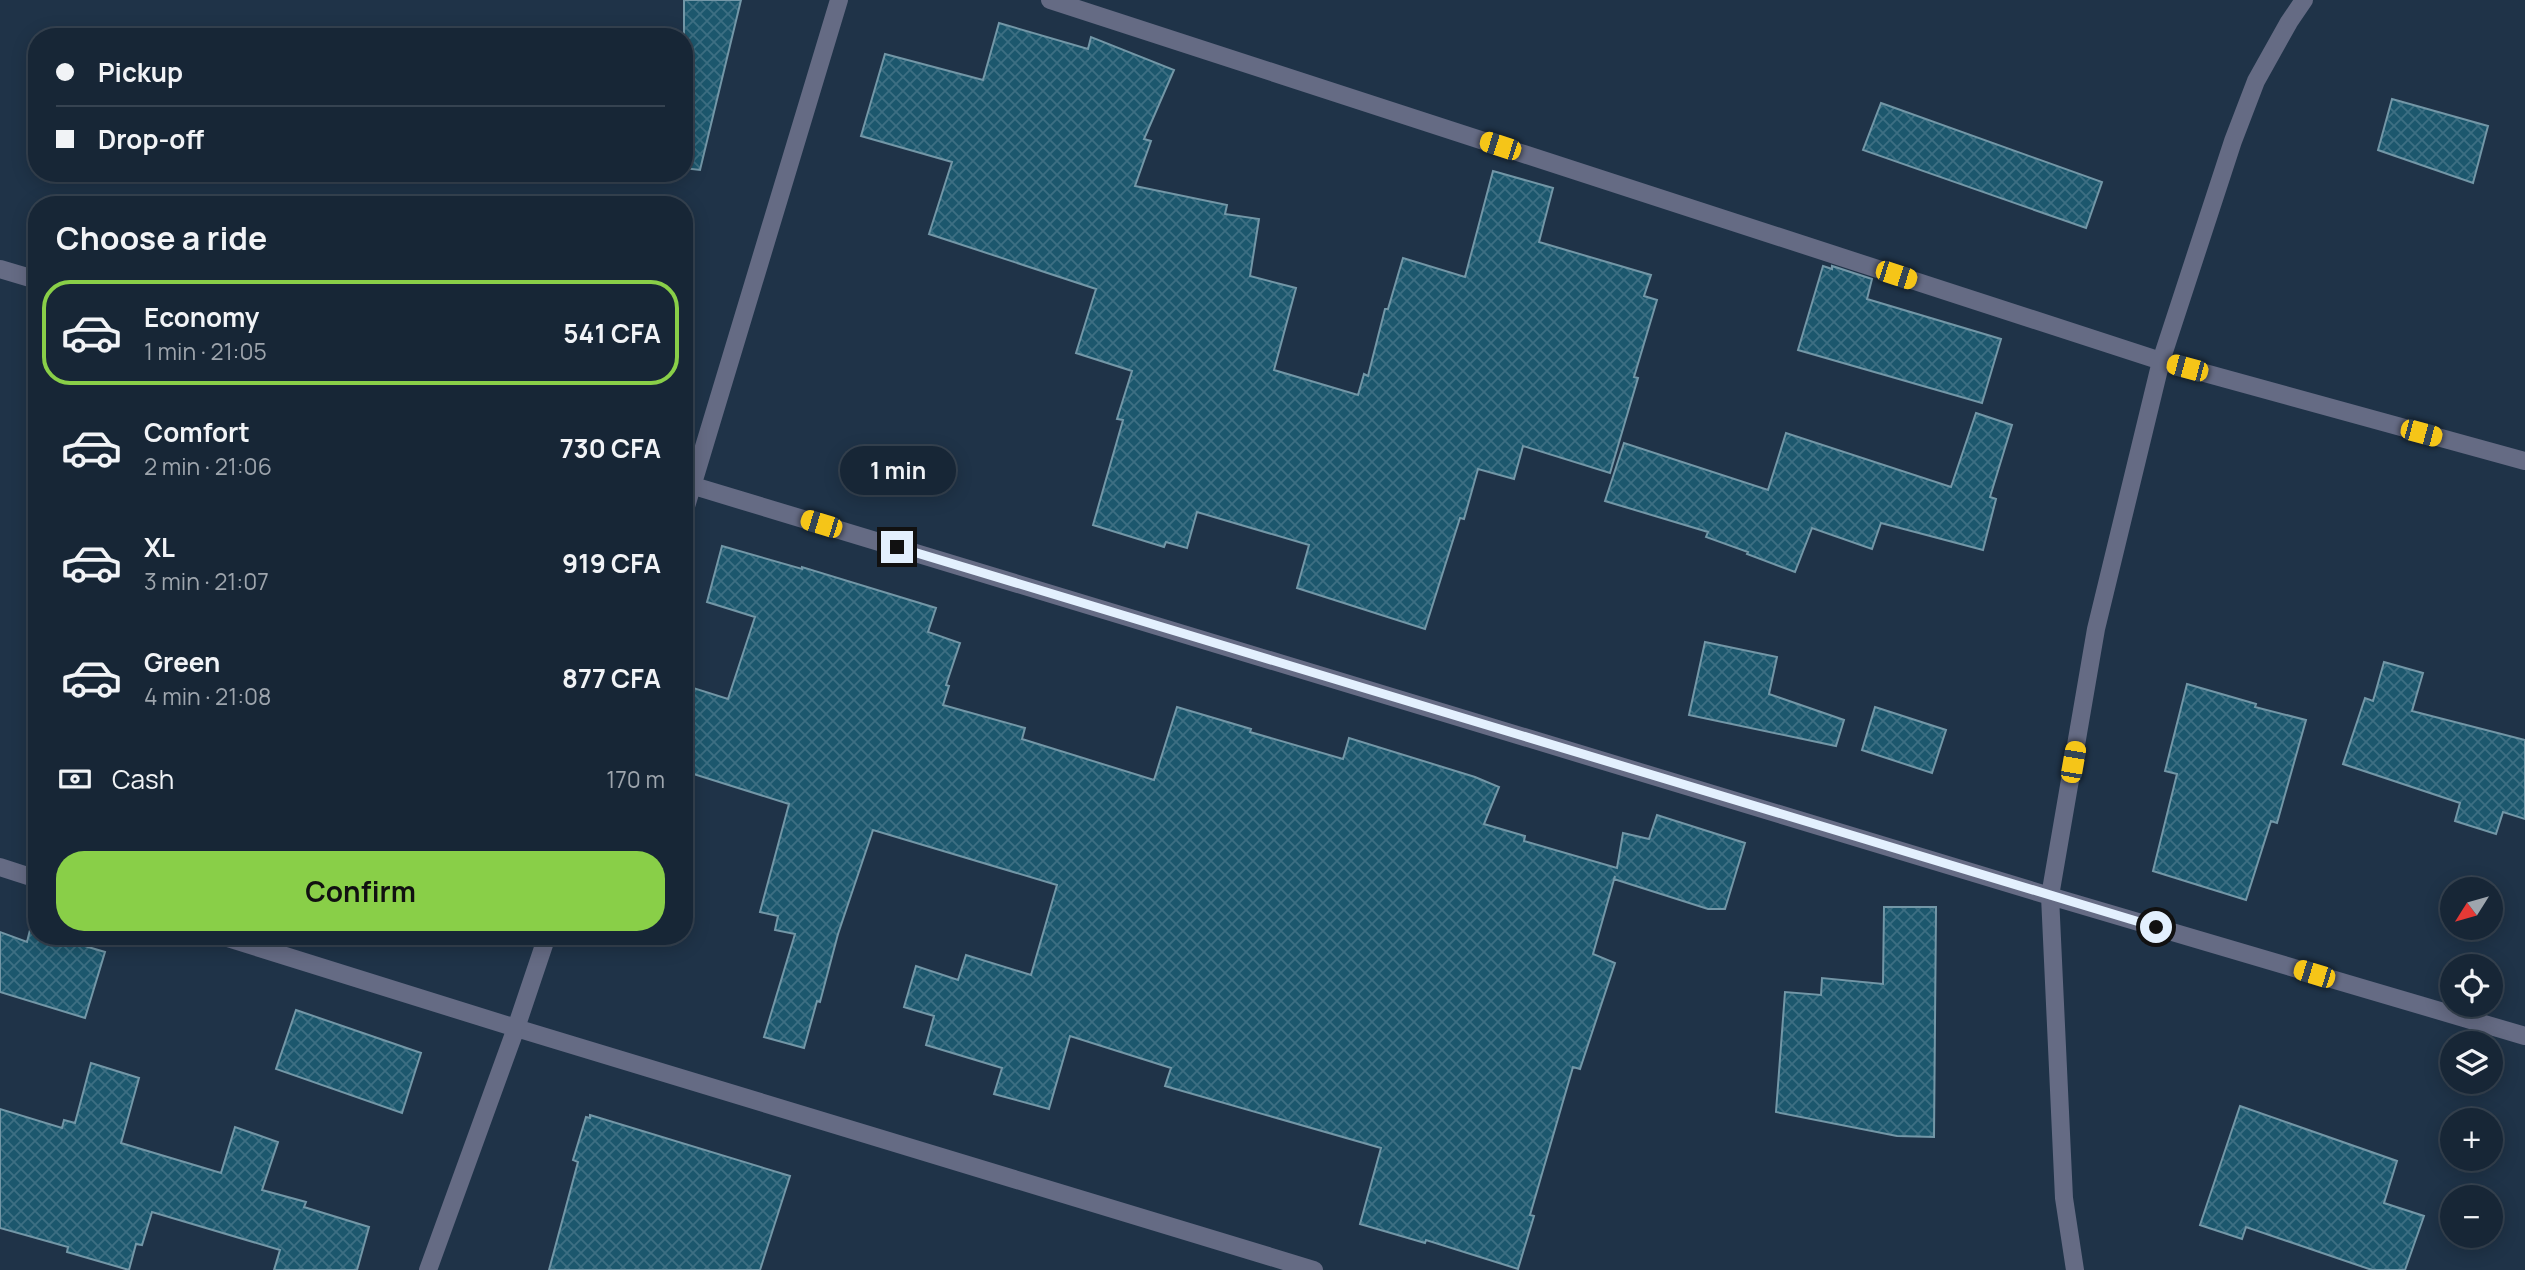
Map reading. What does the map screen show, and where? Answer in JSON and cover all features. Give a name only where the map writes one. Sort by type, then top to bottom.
[{"type":"street","points":[[693,472],[839,0]]},
{"type":"street","points":[[1050,0],[2161,361],[2525,461]]},
{"type":"street","points":[[2075,1270],[2064,1198],[2050,896],[2096,629],[2161,361],[2233,141],[2256,81],[2304,0]]},
{"type":"street","points":[[0,269],[28,277]]},
{"type":"street","points":[[693,486],[2050,896],[2525,1036]]},
{"type":"street","points":[[0,867],[28,876]]},
{"type":"street","points":[[250,945],[1314,1270]]},
{"type":"street","points":[[428,1270],[544,945]]},
{"type":"building","points":[[684,0],[741,0],[700,170],[693,169],[693,28],[684,28]]},
{"type":"building","points":[[999,23],[1088,49],[1091,37],[1174,70],[1144,139],[1151,141],[1135,186],[1227,205],[1225,214],[1259,219],[1250,276],[1296,288],[1274,370],[1358,395],[1364,374],[1368,376],[1385,309],[1388,309],[1403,258],[1465,277],[1493,171],[1553,188],[1539,242],[1651,275],[1644,296],[1657,300],[1634,377],[1638,378],[1610,473],[1523,446],[1514,479],[1478,469],[1464,519],[1460,518],[1425,629],[1297,588],[1309,545],[1197,512],[1187,548],[1166,542],[1164,547],[1093,525],[1123,420],[1117,419],[1132,371],[1076,353],[1096,289],[929,234],[952,162],[861,136],[885,54],[983,80]]},
{"type":"building","points":[[2392,99],[2488,126],[2473,183],[2378,150]]},
{"type":"building","points":[[1881,103],[2102,182],[2086,228],[1863,150]]},
{"type":"building","points":[[1823,266],[1832,269],[1832,266],[1872,279],[1867,299],[2001,339],[1982,403],[1798,350]]},
{"type":"building","points":[[1976,413],[2012,425],[1990,497],[1996,499],[1983,550],[1881,523],[1872,549],[1812,528],[1795,572],[1706,537],[1708,532],[1605,501],[1624,443],[1768,490],[1786,433],[1951,487]]},
{"type":"building","points":[[722,546],[936,608],[928,632],[960,643],[946,685],[949,686],[943,705],[1025,728],[1022,739],[1154,780],[1177,707],[1343,759],[1349,738],[1475,777],[1499,787],[1484,824],[1525,836],[1524,841],[1617,868],[1623,833],[1649,839],[1657,815],[1745,843],[1725,909],[1708,909],[1614,879],[1593,954],[1615,963],[1580,1069],[1573,1067],[1530,1215],[1534,1216],[1518,1269],[1426,1240],[1425,1243],[1360,1224],[1381,1148],[1165,1086],[1171,1068],[1070,1036],[1049,1109],[994,1094],[1002,1068],[926,1045],[934,1016],[904,1007],[916,966],[958,980],[966,955],[1031,975],[1057,885],[873,830],[804,1048],[764,1037],[795,934],[775,930],[778,916],[760,912],[789,804],[693,774],[693,688],[728,699],[755,617],[707,602]]},
{"type":"building","points":[[1705,642],[1777,657],[1769,694],[1844,720],[1836,746],[1689,715]]},
{"type":"building","points":[[2384,662],[2423,673],[2412,711],[2525,740],[2525,819],[2503,812],[2496,834],[2455,821],[2460,803],[2343,764],[2365,698],[2373,701]]},
{"type":"building","points":[[2187,684],[2256,704],[2255,707],[2306,720],[2277,823],[2271,821],[2246,900],[2153,871],[2177,774],[2165,771]]},
{"type":"building","points":[[1875,707],[1946,730],[1932,773],[1862,750]]},
{"type":"building","points":[[1884,907],[1936,907],[1934,1137],[1897,1136],[1776,1112],[1785,992],[1821,995],[1822,978],[1883,984]]},
{"type":"building","points":[[0,932],[27,942],[28,938],[28,945],[81,945],[105,952],[85,1018],[0,992]]},
{"type":"building","points":[[296,1010],[421,1053],[402,1113],[276,1069]]},
{"type":"building","points":[[91,1063],[139,1078],[121,1143],[221,1173],[235,1127],[278,1142],[262,1190],[306,1202],[304,1207],[369,1227],[357,1270],[274,1270],[280,1250],[152,1212],[142,1245],[136,1244],[129,1270],[67,1252],[68,1247],[0,1228],[0,1109],[62,1128],[64,1120],[75,1123]]},
{"type":"building","points":[[2240,1106],[2397,1161],[2384,1203],[2424,1216],[2405,1270],[2372,1270],[2246,1227],[2242,1239],[2200,1225]]},
{"type":"building","points":[[590,1115],[790,1176],[760,1270],[549,1270],[578,1162],[573,1160],[586,1117],[590,1118]]},
{"type":"route","points":[[897,547],[2156,927]]}]
